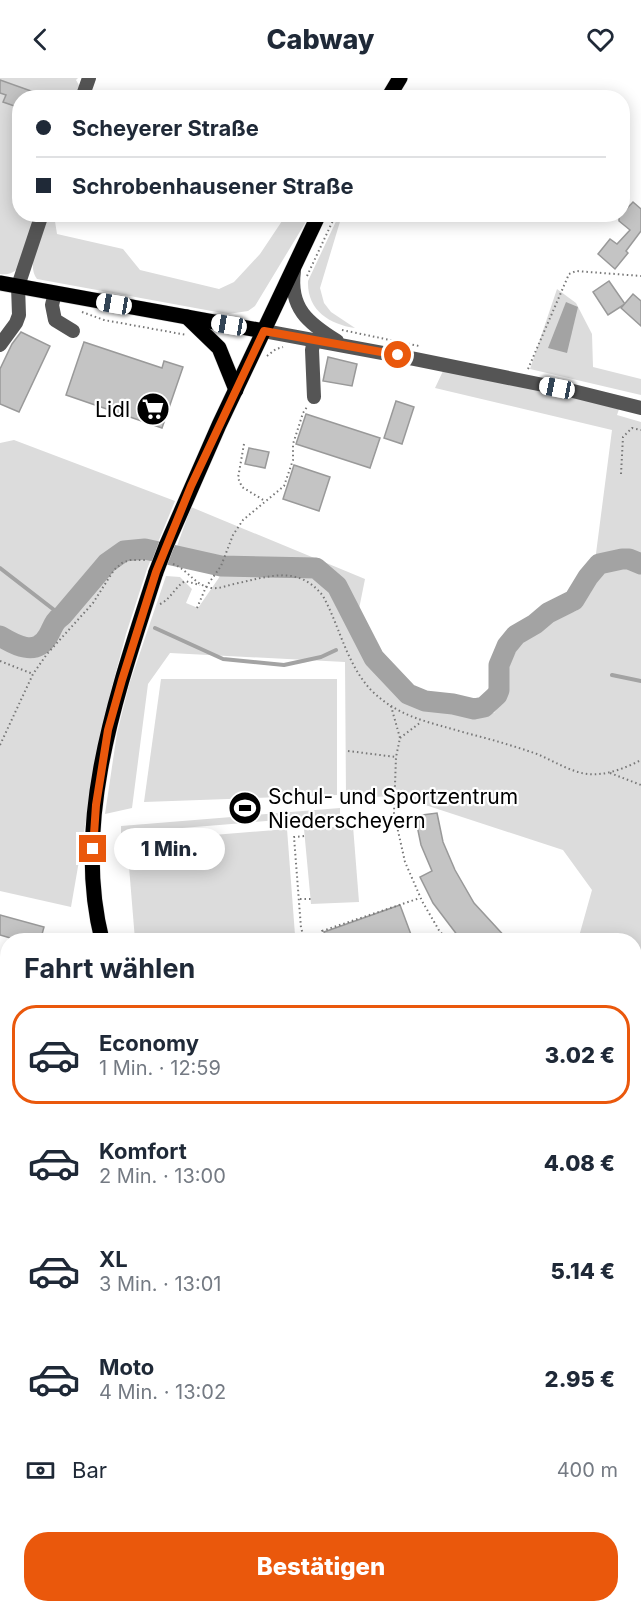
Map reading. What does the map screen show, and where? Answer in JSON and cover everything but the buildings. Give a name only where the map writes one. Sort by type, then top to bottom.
[{"type":"main road","points":[[101,933],[96,906],[93,849],[102,762],[152,566],[166,546],[191,486],[315,222]]},
{"type":"main road","points":[[0,283],[264,331]]},
{"type":"main road","points":[[187,317],[219,348],[236,390]]},
{"type":"street","points":[[0,345],[19,315],[18,286],[39,222]]},
{"type":"street","points":[[294,266],[293,290],[299,308],[310,323],[344,345]]},
{"type":"street","points":[[55,293],[52,305],[55,320],[73,331]]},
{"type":"street","points":[[264,331],[573,391],[641,408]]},
{"type":"street","points":[[314,340],[312,350],[314,397]]},
{"type":"path","points":[[306,282],[332,222]]},
{"type":"path","points":[[528,369],[569,274],[576,271],[641,276]]},
{"type":"path","points":[[74,309],[104,320],[195,337]]},
{"type":"path","points":[[336,328],[426,348]]},
{"type":"path","points":[[196,608],[206,586],[220,568],[226,556],[227,547],[243,520],[284,486],[294,460],[293,444],[303,413],[314,397]]},
{"type":"path","points":[[621,474],[623,437],[632,428],[641,430]]},
{"type":"path","points":[[244,444],[238,478],[242,487],[265,501]]},
{"type":"path","points":[[0,745],[33,674],[47,654],[93,603],[114,570],[130,560],[152,566]]},
{"type":"path","points":[[172,563],[186,570],[200,585]]},
{"type":"path","points":[[154,607],[168,600],[175,588],[185,581],[214,588],[284,575],[303,579],[311,583],[323,596],[351,664],[371,689],[391,706],[421,722],[465,732],[536,754],[574,771],[590,774],[608,772],[641,760]]},
{"type":"path","points":[[0,661],[33,674]]},
{"type":"path","points":[[391,706],[400,738],[396,757],[394,813],[405,861],[420,898],[441,933]]},
{"type":"path","points":[[400,738],[421,722]]},
{"type":"path","points":[[348,751],[396,757]]},
{"type":"path","points":[[608,772],[641,785]]},
{"type":"path","points":[[303,933],[294,837],[305,836]]},
{"type":"path","points":[[323,933],[322,931],[420,898]]},
{"type":"path","points":[[300,899],[311,899]]},
{"type":"shaded area","points":[[0,78],[78,78],[76,80],[80,87],[79,90],[12,90],[12,222],[36,222],[20,266],[11,273],[0,274]]},
{"type":"shaded area","points":[[45,222],[55,222],[57,234],[123,249],[140,270],[219,289],[234,282],[260,254],[281,222],[306,222],[255,306],[248,311],[228,314],[37,279],[33,265]]},
{"type":"shaded area","points":[[336,222],[340,222],[320,288],[324,303],[331,312],[355,328],[337,323],[321,314],[311,300],[308,281]]},
{"type":"shaded area","points":[[557,289],[576,303],[592,334],[593,367],[641,379],[641,395],[530,369]]},
{"type":"shaded area","points":[[566,302],[578,307],[567,353],[548,348]]},
{"type":"shaded area","points":[[443,371],[533,387],[619,409],[617,415],[641,422],[641,933],[580,933],[592,890],[563,850],[398,796],[346,798],[345,662],[170,653],[148,684],[132,808],[105,814],[117,733],[129,685],[166,576],[180,577],[192,589],[186,603],[198,608],[225,569],[311,570],[333,585],[346,606],[365,653],[378,673],[407,702],[412,689],[425,701],[440,703],[467,713],[481,711],[494,713],[501,703],[508,668],[519,645],[543,630],[554,616],[576,611],[591,592],[612,430],[435,388]]},
{"type":"shaded area","points":[[14,440],[175,501],[147,569],[112,687],[71,907],[0,891],[0,443]]},
{"type":"shaded area","points":[[191,507],[365,579],[359,609],[368,630],[365,630],[341,584],[321,569],[296,563],[248,564],[176,549]]},
{"type":"shaded area","points":[[161,679],[337,679],[337,795],[144,802]]},
{"type":"shaded area","points":[[340,808],[340,815],[121,833],[121,826]]},
{"type":"shaded area","points":[[353,826],[359,902],[311,904],[304,829]]},
{"type":"shaded area","points":[[287,829],[295,933],[134,933],[127,842]]},
{"type":"waterway","points":[[0,636],[25,647],[38,646],[48,636],[57,620],[107,563],[124,551],[145,549],[221,566],[316,568],[337,586],[374,658],[408,694],[425,701],[474,709],[484,707],[497,695],[499,665],[507,646],[516,635],[548,613],[574,600],[599,564],[622,559],[641,564]]},
{"type":"waterway","points":[[0,568],[62,616]]},
{"type":"waterway","points":[[155,628],[223,659],[284,665],[321,657],[336,650]]},
{"type":"waterway","points":[[612,675],[641,681]]},
{"type":"place","name":"Lidl","points":[[153,409]]},
{"type":"place","name":"Schul- und Sportzentrum Niederscheyern","points":[[245,808]]},
{"type":"route","points":[[93,849],[96,805],[108,730],[156,572],[191,486],[264,331],[398,355]]}]
